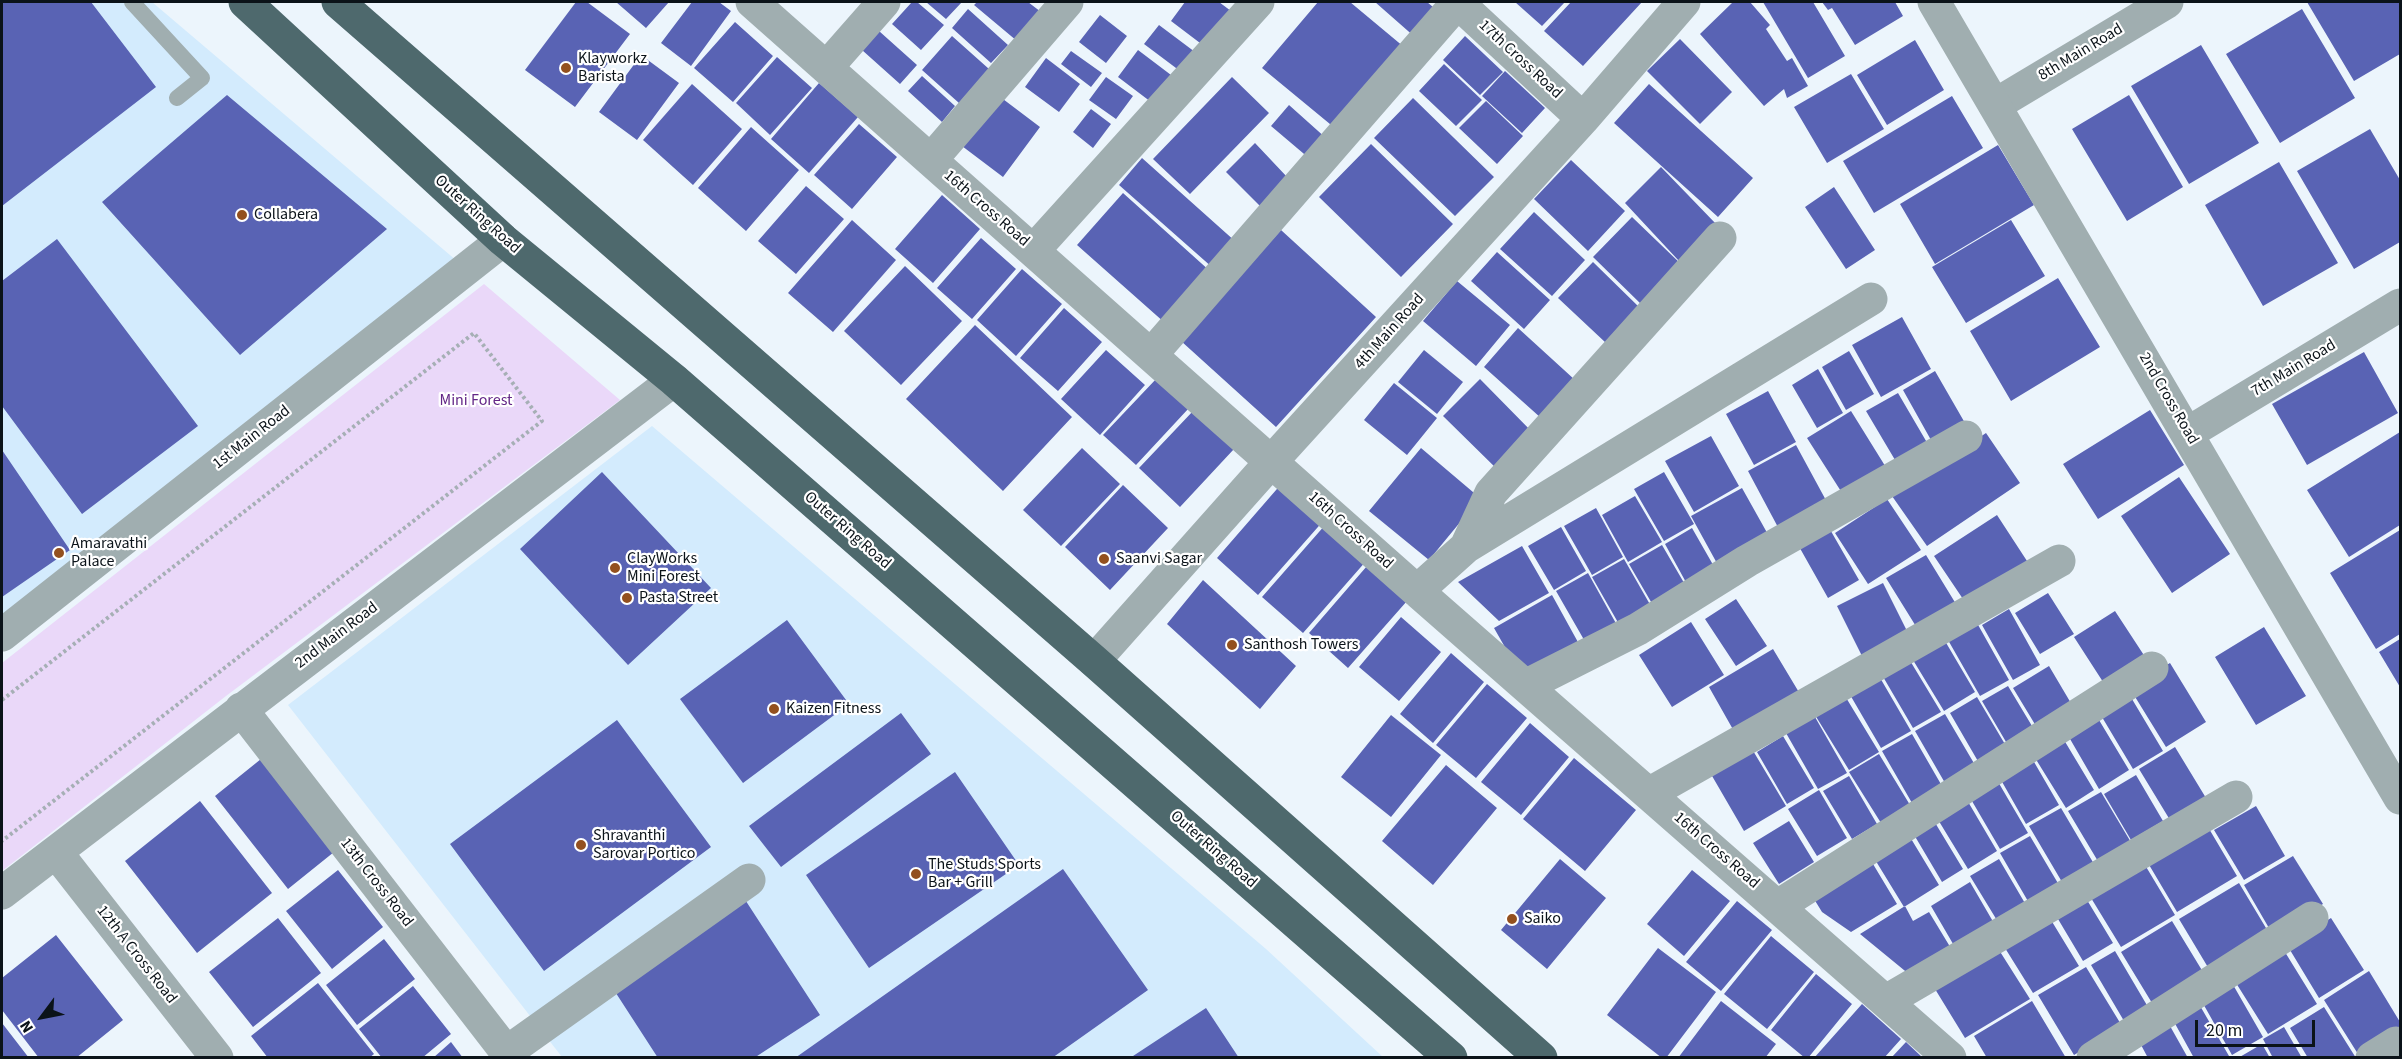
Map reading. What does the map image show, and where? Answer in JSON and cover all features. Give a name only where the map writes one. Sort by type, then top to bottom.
[{"type":"highway","name":"Outer Ring Road","points":[[245,2],[503,240],[674,380],[1451,1058]]},
{"type":"highway","points":[[338,2],[1094,661],[1541,1058]]},
{"type":"street","name":"16th Cross Road","points":[[752,2],[1417,591],[1950,1058]]},
{"type":"street","points":[[827,67],[884,2]]},
{"type":"street","points":[[931,160],[1068,2]]},
{"type":"street","points":[[1034,250],[1258,2]]},
{"type":"street","points":[[1151,355],[1457,2]]},
{"type":"street","name":"17th Cross Road","points":[[1457,2],[1583,119]]},
{"type":"street","name":"4th Main Road","points":[[1094,661],[1271,462],[1583,119],[1684,2]]},
{"type":"street","name":"2nd Cross Road","points":[[1934,2],[2400,798]]},
{"type":"street","name":"8th Main Road","points":[[1995,105],[2167,2]]},
{"type":"street","points":[[1466,547],[1491,493],[1720,238]]},
{"type":"street","name":"1st Main Road","points":[[2,635],[503,240]]},
{"type":"street","points":[[1417,591],[1466,547],[1871,298]]},
{"type":"street","name":"7th Main Road","points":[[2188,433],[2400,305]]},
{"type":"street","name":"2nd Main Road","points":[[2,894],[674,380]]},
{"type":"street","points":[[1527,685],[1638,629],[1747,561],[1966,437]]},
{"type":"street","points":[[1650,793],[2059,561]]},
{"type":"street","points":[[1778,906],[2152,668]]},
{"type":"street","name":"13th Cross Road","points":[[241,709],[509,1055]]},
{"type":"street","points":[[1886,1001],[2236,797]]},
{"type":"street","name":"12th A Cross Road","points":[[56,852],[217,1058]]},
{"type":"street","points":[[509,1055],[749,879]]},
{"type":"street","points":[[2092,1058],[2313,918]]},
{"type":"lane","points":[[132,2],[202,78],[177,98]]},
{"type":"path","points":[[2,700],[474,333],[542,421],[2,841]]},
{"type":"shaded area","points":[[2,2],[152,2],[457,261],[2,619]]},
{"type":"shaded area","points":[[652,426],[1266,949],[1383,1057],[562,1057],[288,705]]},
{"type":"green space","name":"Mini Forest","points":[[484,284],[620,400],[226,696],[2,871],[2,663]]},
{"type":"building","points":[[2,2],[91,2],[156,87],[2,206]]},
{"type":"building","points":[[576,2],[587,2],[630,34],[575,107],[525,70]]},
{"type":"building","points":[[616,2],[669,2],[646,28]]},
{"type":"building","points":[[692,2],[719,2],[731,11],[691,66],[661,43]]},
{"type":"building","points":[[912,2],[917,2],[944,25],[921,50],[892,24]]},
{"type":"building","points":[[926,2],[962,2],[946,19]]},
{"type":"building","points":[[977,2],[1028,2],[1041,12],[1017,41],[974,5]]},
{"type":"building","points":[[1185,2],[1219,2],[1231,11],[1204,46],[1171,21]]},
{"type":"building","points":[[1318,2],[1350,2],[1404,47],[1336,129],[1262,68]]},
{"type":"building","points":[[1375,2],[1427,2],[1439,12],[1416,38]]},
{"type":"building","points":[[1515,2],[1565,2],[1542,26]]},
{"type":"building","points":[[1571,2],[1642,2],[1583,66],[1544,31]]},
{"type":"building","points":[[1733,2],[1750,2],[1770,25],[1766,29],[1787,61],[1792,58],[1808,86],[1787,98],[1784,89],[1764,106],[1700,34]]},
{"type":"building","points":[[1763,2],[1813,2],[1845,56],[1808,78]]},
{"type":"building","points":[[1822,2],[1895,2],[1903,16],[1855,45],[1832,8],[1828,10]]},
{"type":"building","points":[[2307,2],[2400,2],[2400,54],[2354,81]]},
{"type":"building","points":[[968,9],[1008,45],[991,63],[952,28]]},
{"type":"building","points":[[2302,9],[2355,98],[2280,143],[2226,54]]},
{"type":"building","points":[[1100,15],[1127,36],[1106,63],[1079,42]]},
{"type":"building","points":[[735,22],[773,56],[733,102],[694,68]]},
{"type":"building","points":[[1159,25],[1195,52],[1180,71],[1144,44]]},
{"type":"building","points":[[879,31],[917,65],[900,84],[862,50]]},
{"type":"building","points":[[952,36],[989,69],[959,103],[922,70]]},
{"type":"building","points":[[1465,36],[1503,72],[1480,95],[1443,60]]},
{"type":"building","points":[[1680,39],[1732,92],[1700,124],[1647,71]]},
{"type":"building","points":[[1915,40],[1944,90],[1887,125],[1857,75]]},
{"type":"building","points":[[2201,45],[2259,143],[2189,184],[2131,86]]},
{"type":"building","points":[[1138,50],[1171,75],[1151,102],[1118,77]]},
{"type":"building","points":[[1071,51],[1102,73],[1091,87],[1061,64]]},
{"type":"building","points":[[641,55],[679,83],[637,140],[599,112]]},
{"type":"building","points":[[777,57],[812,88],[770,135],[736,103]]},
{"type":"building","points":[[1046,58],[1080,84],[1059,112],[1025,87]]},
{"type":"building","points":[[1444,64],[1482,100],[1456,126],[1419,91]]},
{"type":"building","points":[[1505,71],[1545,108],[1522,133],[1482,96]]},
{"type":"building","points":[[1851,74],[1884,129],[1827,163],[1794,107]]},
{"type":"building","points":[[922,76],[955,106],[942,122],[908,91]]},
{"type":"building","points":[[1106,77],[1133,96],[1116,119],[1089,100]]},
{"type":"building","points":[[1232,77],[1269,113],[1190,194],[1153,159]]},
{"type":"building","points":[[819,83],[858,117],[809,173],[771,139]]},
{"type":"building","points":[[692,84],[742,129],[693,185],[643,140]]},
{"type":"building","points":[[1649,84],[1753,178],[1718,217],[1614,123]]},
{"type":"building","points":[[995,93],[1040,127],[1003,177],[958,143]]},
{"type":"building","name":"Collabera","points":[[227,95],[387,229],[240,355],[102,202]]},
{"type":"building","points":[[2129,95],[2183,187],[2127,221],[2072,129]]},
{"type":"building","points":[[1952,96],[1983,148],[1874,213],[1843,161]]},
{"type":"building","points":[[1413,98],[1494,177],[1455,216],[1374,138]]},
{"type":"building","points":[[1486,101],[1523,136],[1497,164],[1459,128]]},
{"type":"building","points":[[1289,105],[1327,139],[1310,159],[1271,126]]},
{"type":"building","points":[[1091,109],[1111,124],[1093,148],[1073,132]]},
{"type":"building","points":[[859,124],[897,157],[852,209],[814,175]]},
{"type":"building","points":[[751,127],[799,170],[746,231],[698,188]]},
{"type":"building","points":[[2370,129],[2400,180],[2400,242],[2354,269],[2297,171]]},
{"type":"building","points":[[1255,143],[1288,178],[1260,206],[1226,172]]},
{"type":"building","points":[[1371,144],[1453,224],[1401,277],[1319,197]]},
{"type":"building","points":[[1998,145],[2034,205],[1935,264],[1900,204]]},
{"type":"building","points":[[1142,158],[1236,242],[1213,268],[1119,185]]},
{"type":"building","points":[[1571,160],[1625,211],[1588,251],[1534,199]]},
{"type":"building","points":[[2279,162],[2338,263],[2263,306],[2205,205]]},
{"type":"building","points":[[1661,167],[1717,225],[1679,261],[1625,203]]},
{"type":"building","points":[[806,186],[844,219],[796,274],[758,241]]},
{"type":"building","points":[[1834,187],[1875,250],[1846,269],[1805,207]]},
{"type":"building","points":[[1123,193],[1211,272],[1165,323],[1077,245]]},
{"type":"building","points":[[942,195],[980,229],[933,283],[895,249]]},
{"type":"building","points":[[1534,212],[1585,260],[1552,296],[1500,249]]},
{"type":"building","points":[[1632,217],[1683,266],[1644,307],[1593,257]]},
{"type":"building","points":[[852,220],[896,260],[833,332],[788,293]]},
{"type":"building","points":[[2011,220],[2045,276],[1966,323],[1932,267]]},
{"type":"building","points":[[1281,230],[1376,317],[1276,427],[1181,341]]},
{"type":"building","points":[[981,238],[1016,269],[972,319],[937,288]]},
{"type":"building","points":[[57,239],[198,426],[82,514],[2,406],[2,281]]},
{"type":"building","points":[[1497,252],[1550,300],[1524,329],[1471,281]]},
{"type":"building","points":[[1593,262],[1640,308],[1606,343],[1558,298]]},
{"type":"building","points":[[905,266],[962,321],[901,385],[844,331]]},
{"type":"building","points":[[1022,269],[1062,304],[1016,356],[977,320]]},
{"type":"building","points":[[2058,278],[2100,347],[2011,401],[1970,331]]},
{"type":"building","points":[[1457,281],[1510,325],[1476,366],[1423,321]]},
{"type":"building","points":[[1064,308],[1102,342],[1058,391],[1020,358]]},
{"type":"building","points":[[1902,317],[1931,369],[1881,397],[1852,345]]},
{"type":"building","points":[[975,325],[1072,417],[1003,491],[906,399]]},
{"type":"building","points":[[1518,328],[1575,380],[1541,418],[1484,367]]},
{"type":"building","points":[[1106,350],[1145,385],[1100,435],[1061,399]]},
{"type":"building","points":[[1424,350],[1463,382],[1437,414],[1398,382]]},
{"type":"building","points":[[1849,351],[1874,394],[1846,410],[1822,367]]},
{"type":"building","points":[[2364,352],[2398,413],[2307,465],[2272,404]]},
{"type":"building","points":[[1818,369],[1843,413],[1817,428],[1792,385]]},
{"type":"building","points":[[1935,371],[1969,430],[1936,449],[1903,390]]},
{"type":"building","points":[[1157,378],[1189,408],[1136,465],[1103,435]]},
{"type":"building","points":[[1480,379],[1537,437],[1501,473],[1443,416]]},
{"type":"building","points":[[1394,383],[1437,418],[1407,455],[1364,420]]},
{"type":"building","points":[[1768,391],[1796,442],[1754,465],[1726,414]]},
{"type":"building","points":[[1898,393],[1929,446],[1898,465],[1866,411]]},
{"type":"building","points":[[1194,410],[1234,449],[1180,507],[1139,468]]},
{"type":"building","points":[[2150,410],[2184,465],[2098,519],[2063,464]]},
{"type":"building","points":[[1851,411],[1887,469],[1844,496],[1807,438]]},
{"type":"building","points":[[2400,432],[2400,525],[2349,557],[2307,490]]},
{"type":"building","points":[[1986,433],[2020,483],[1927,546],[1892,496]]},
{"type":"building","points":[[1711,436],[1739,486],[1694,512],[1665,461]]},
{"type":"building","points":[[1796,445],[1828,504],[1780,531],[1748,471]]},
{"type":"building","points":[[1082,448],[1120,484],[1061,546],[1023,510]]},
{"type":"building","points":[[1421,448],[1480,498],[1429,560],[1369,511]]},
{"type":"building","points":[[2,450],[70,550],[2,597]]},
{"type":"building","name":"ClayWorks Mini Forest","points":[[602,472],[711,588],[628,665],[520,549]]},
{"type":"building","points":[[1664,472],[1694,524],[1664,541],[1634,489]]},
{"type":"building","points":[[2179,477],[2230,554],[2172,593],[2121,516]]},
{"type":"building","points":[[1283,482],[1325,519],[1258,595],[1217,558]]},
{"type":"building","points":[[1123,485],[1168,528],[1110,590],[1065,547]]},
{"type":"building","points":[[1742,488],[1770,538],[1719,567],[1691,516]]},
{"type":"building","points":[[1635,496],[1662,542],[1628,562],[1602,515]]},
{"type":"building","points":[[1887,499],[1921,550],[1868,584],[1835,533]]},
{"type":"building","points":[[1596,508],[1623,557],[1592,575],[1564,526]]},
{"type":"building","points":[[1997,515],[2027,561],[1965,602],[1934,556]]},
{"type":"building","points":[[1326,524],[1367,560],[1303,633],[1262,597]]},
{"type":"building","points":[[1828,526],[1859,580],[1828,598],[1797,543]]},
{"type":"building","points":[[1561,527],[1586,571],[1554,590],[1528,546]]},
{"type":"building","points":[[1692,528],[1716,570],[1688,586],[1665,544]]},
{"type":"building","points":[[2400,530],[2400,634],[2376,649],[2330,573]]},
{"type":"building","points":[[1662,545],[1687,588],[1654,607],[1629,564]]},
{"type":"building","points":[[1522,546],[1549,593],[1499,621],[1458,582]]},
{"type":"building","points":[[1926,555],[1956,604],[1917,628],[1886,578]]},
{"type":"building","points":[[1624,559],[1652,608],[1620,626],[1592,577]]},
{"type":"building","points":[[1367,566],[1407,601],[1348,668],[1309,633]]},
{"type":"building","points":[[1588,573],[1618,627],[1587,645],[1556,591]]},
{"type":"building","name":"Santhosh Towers","points":[[1203,580],[1296,666],[1260,709],[1167,624]]},
{"type":"building","points":[[1883,583],[1910,637],[1864,660],[1837,606]]},
{"type":"building","points":[[2048,593],[2074,634],[2040,654],[2015,613]]},
{"type":"building","points":[[1552,595],[1579,644],[1522,677],[1494,628]]},
{"type":"building","points":[[1736,599],[1767,646],[1736,666],[1705,619]]},
{"type":"building","points":[[2009,609],[2040,665],[2013,680],[1982,625]]},
{"type":"building","points":[[2115,611],[2151,666],[2105,685],[2074,637]]},
{"type":"building","points":[[1401,617],[1441,652],[1399,701],[1359,667]]},
{"type":"building","points":[[787,620],[849,704],[743,783],[680,699]]},
{"type":"building","points":[[1691,622],[1724,675],[1672,707],[1639,655]]},
{"type":"building","points":[[1977,623],[2009,680],[1980,696],[1948,640]]},
{"type":"building","points":[[2264,627],[2306,696],[2256,725],[2215,657]]},
{"type":"building","points":[[2400,639],[2400,687],[2379,652]]},
{"type":"building","points":[[1945,641],[1975,692],[1944,711],[1913,660]]},
{"type":"building","points":[[1773,649],[1800,694],[1735,733],[1709,687]]},
{"type":"building","points":[[1451,653],[1484,682],[1433,743],[1400,714]]},
{"type":"building","points":[[1909,659],[1941,712],[1913,728],[1882,675]]},
{"type":"building","points":[[2170,663],[2206,722],[2166,747],[2129,687]]},
{"type":"building","points":[[2049,666],[2075,710],[2039,731],[2013,688]]},
{"type":"building","points":[[1879,676],[1911,731],[1881,748],[1849,693]]},
{"type":"building","points":[[1487,684],[1527,718],[1476,778],[1436,745]]},
{"type":"building","points":[[2008,686],[2035,731],[2009,747],[1982,701]]},
{"type":"building","points":[[2126,689],[2163,751],[2133,769],[2096,707]]},
{"type":"building","points":[[1845,696],[1879,752],[1849,770],[1815,715]]},
{"type":"building","points":[[1977,697],[2006,746],[1979,763],[1950,713]]},
{"type":"building","points":[[901,713],[931,754],[781,867],[749,826]]},
{"type":"building","points":[[1945,714],[1975,765],[1945,783],[1915,731]]},
{"type":"building","points":[[1391,715],[1441,755],[1391,817],[1341,777]]},
{"type":"building","points":[[2096,715],[2129,770],[2099,789],[2066,732]]},
{"type":"building","points":[[1815,717],[1847,773],[1818,789],[1786,733]]},
{"type":"building","name":"Shravanthi Sarovar Portico","points":[[617,720],[711,847],[544,971],[450,844]]},
{"type":"building","points":[[1530,723],[1569,757],[1521,815],[1481,782]]},
{"type":"building","points":[[1912,734],[1942,786],[1912,803],[1882,751]]},
{"type":"building","points":[[2061,735],[2094,790],[2066,808],[2032,753]]},
{"type":"building","points":[[1783,736],[1814,788],[1787,804],[1757,752]]},
{"type":"building","points":[[1749,744],[1786,806],[1744,831],[1708,769]]},
{"type":"building","points":[[2175,747],[2206,798],[2170,820],[2139,769]]},
{"type":"building","points":[[1879,754],[1910,805],[1881,823],[1849,772]]},
{"type":"building","points":[[2030,755],[2059,805],[2026,824],[1997,773]]},
{"type":"building","points":[[1574,758],[1636,810],[1585,871],[1523,819]]},
{"type":"building","points":[[261,759],[334,852],[288,889],[215,796]]},
{"type":"building","points":[[1446,765],[1497,808],[1433,885],[1382,841]]},
{"type":"building","points":[[955,772],[1019,865],[869,968],[806,875]]},
{"type":"building","points":[[2136,775],[2163,821],[2131,840],[2104,794]]},
{"type":"building","points":[[1849,776],[1877,824],[1852,839],[1823,791]]},
{"type":"building","points":[[1997,780],[2028,833],[2000,849],[1969,796]]},
{"type":"building","points":[[1819,790],[1847,838],[1817,856],[1788,809]]},
{"type":"building","points":[[2101,792],[2132,844],[2099,863],[2068,811]]},
{"type":"building","points":[[1967,800],[1997,851],[1968,869],[1937,818]]},
{"type":"building","points":[[200,801],[272,893],[197,953],[125,861]]},
{"type":"building","points":[[2256,806],[2285,856],[2244,880],[2214,830]]},
{"type":"building","points":[[2061,808],[2094,864],[2062,882],[2029,826]]},
{"type":"building","points":[[1789,821],[1814,862],[1779,884],[1753,843]]},
{"type":"building","points":[[1934,821],[1963,869],[1942,882],[1913,833]]},
{"type":"building","points":[[2205,822],[2237,876],[2177,912],[2145,858]]},
{"type":"building","points":[[2030,836],[2059,885],[2029,903],[2000,853]]},
{"type":"building","points":[[1910,837],[1939,885],[1904,907],[1874,858]]},
{"type":"building","points":[[2293,856],[2323,904],[2273,935],[2244,885]]},
{"type":"building","points":[[1560,859],[1606,898],[1547,969],[1501,930]]},
{"type":"building","points":[[1999,859],[2026,905],[1998,922],[1970,876]]},
{"type":"building","points":[[2142,860],[2175,915],[2121,947],[2088,893]]},
{"type":"building","points":[[1873,864],[1897,904],[1851,932],[1822,912],[1814,899]]},
{"type":"building","points":[[1063,869],[1148,990],[1052,1058],[795,1058]]},
{"type":"building","points":[[338,870],[383,927],[332,969],[286,911]]},
{"type":"building","points":[[1692,870],[1730,901],[1684,956],[1647,924]]},
{"type":"building","points":[[1970,882],[1995,925],[1956,949],[1931,906]]},
{"type":"building","points":[[2239,883],[2269,933],[2209,969],[2179,919]]},
{"type":"building","points":[[742,895],[820,1015],[754,1058],[658,1058],[612,987]]},
{"type":"building","points":[[2087,900],[2113,943],[2083,961],[2058,919]]},
{"type":"building","points":[[1737,901],[1772,930],[1721,991],[1686,962]]},
{"type":"building","points":[[1905,906],[1913,921],[1929,912],[1952,950],[1910,975],[1860,934]]},
{"type":"building","points":[[278,918],[321,973],[253,1027],[209,972]]},
{"type":"building","points":[[2331,918],[2364,970],[2319,998],[2287,945]]},
{"type":"building","points":[[2051,920],[2079,966],[2033,993],[2005,948]]},
{"type":"building","points":[[2172,921],[2203,972],[2152,1003],[2121,952]]},
{"type":"building","points":[[56,935],[123,1020],[76,1058],[39,1058],[2,1010],[2,978]]},
{"type":"building","points":[[1771,936],[1814,972],[1767,1029],[1724,994]]},
{"type":"building","points":[[384,939],[415,979],[357,1025],[326,985]]},
{"type":"building","points":[[2280,944],[2317,1004],[2268,1034],[2231,975]]},
{"type":"building","points":[[1658,948],[1716,992],[1666,1058],[1662,1058],[1607,1015]]},
{"type":"building","points":[[1999,950],[2030,999],[1965,1038],[1935,989]]},
{"type":"building","points":[[2115,951],[2148,1007],[2124,1021],[2091,965]]},
{"type":"building","points":[[2086,967],[2122,1026],[2074,1055],[2038,995]]},
{"type":"building","points":[[2369,971],[2400,1022],[2400,1028],[2358,1054],[2324,1000]]},
{"type":"building","points":[[1816,974],[1852,1004],[1808,1058],[1805,1058],[1771,1030]]},
{"type":"building","points":[[318,983],[374,1054],[369,1058],[268,1058],[251,1036]]},
{"type":"building","points":[[2232,983],[2263,1037],[2232,1055],[2201,1000]]},
{"type":"building","points":[[413,986],[451,1034],[422,1058],[382,1058],[359,1029]]},
{"type":"building","points":[[1721,1001],[1776,1044],[1765,1058],[1678,1058]]},
{"type":"building","points":[[2032,1001],[2066,1058],[1987,1058],[1974,1036]]},
{"type":"building","points":[[1862,1004],[1901,1039],[1884,1058],[1814,1058]]},
{"type":"building","points":[[2199,1004],[2229,1056],[2226,1058],[2194,1058],[2173,1020]]},
{"type":"building","points":[[2324,1007],[2356,1058],[2308,1058],[2290,1028]]},
{"type":"building","points":[[1206,1008],[1239,1058],[1130,1058]]},
{"type":"building","points":[[2,1023],[29,1058],[2,1058]]},
{"type":"building","points":[[2170,1026],[2188,1058],[2148,1058],[2140,1043]]},
{"type":"building","points":[[2284,1027],[2302,1058],[2273,1058],[2263,1039]]},
{"type":"building","points":[[451,1042],[463,1058],[433,1058]]},
{"type":"building","points":[[1906,1042],[1923,1058],[1891,1058]]},
{"type":"building","points":[[2262,1044],[2270,1058],[2238,1058]]},
{"type":"place","name":"Klayworkz Barista","points":[[566,68]]},
{"type":"place","name":"Collabera","points":[[242,215]]},
{"type":"place","name":"Amaravathi Palace","points":[[59,553]]},
{"type":"place","name":"Saanvi Sagar","points":[[1104,559]]},
{"type":"place","name":"ClayWorks Mini Forest","points":[[615,568]]},
{"type":"place","name":"Pasta Street","points":[[627,598]]},
{"type":"place","name":"Santhosh Towers","points":[[1232,645]]},
{"type":"place","name":"Kaizen Fitness","points":[[774,709]]},
{"type":"place","name":"Shravanthi Sarovar Portico","points":[[581,845]]},
{"type":"place","name":"The Studs Sports Bar + Grill","points":[[916,874]]},
{"type":"place","name":"Saiko","points":[[1512,919]]}]
